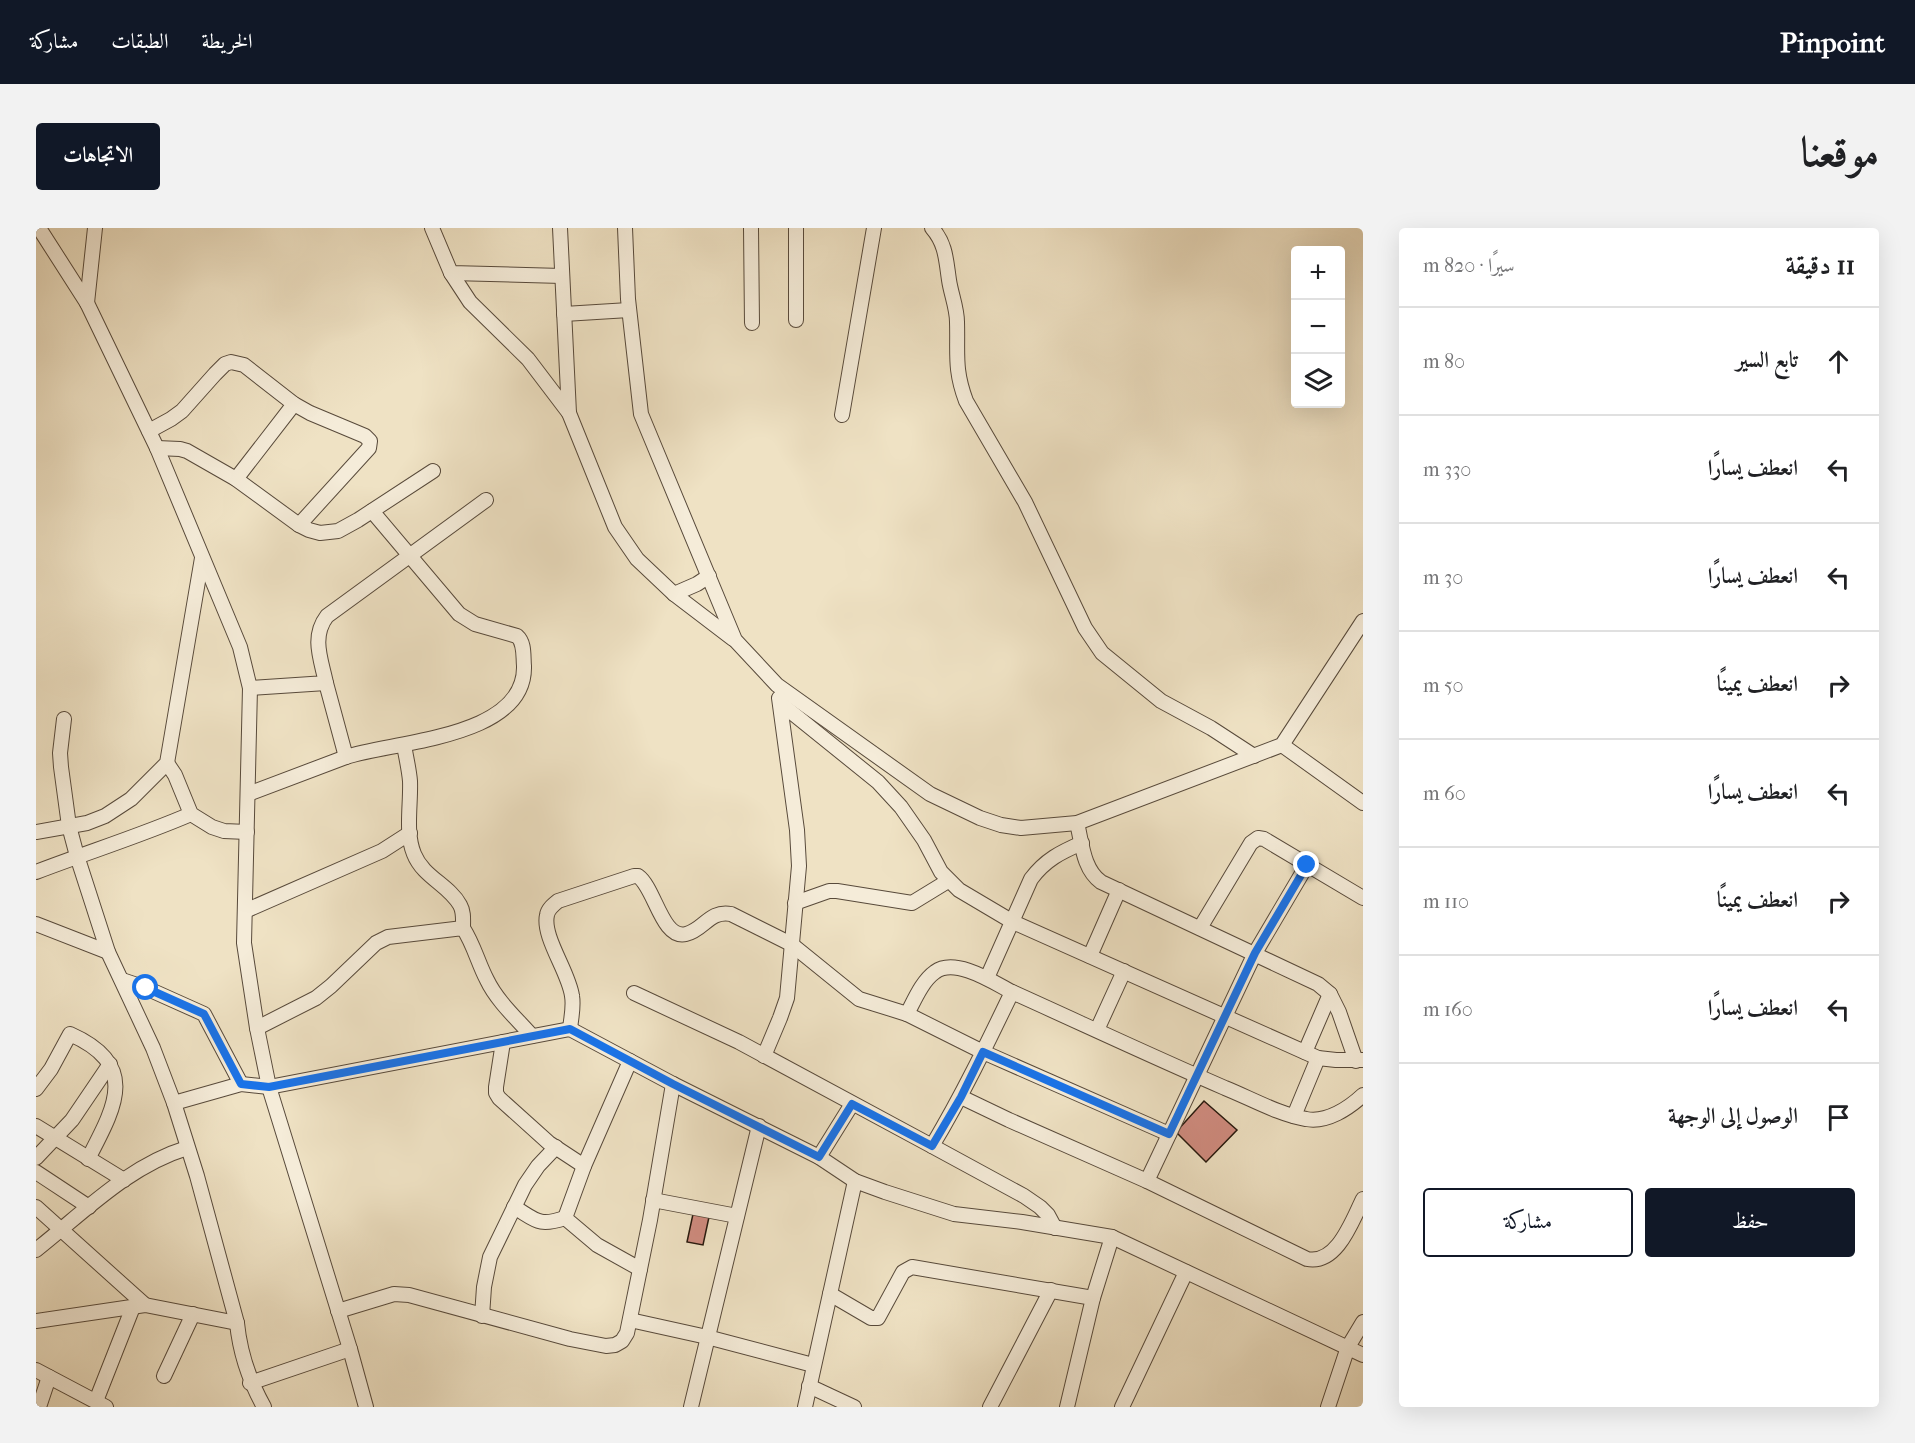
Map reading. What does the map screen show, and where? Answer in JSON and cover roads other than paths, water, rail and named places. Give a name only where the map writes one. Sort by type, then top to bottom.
[{"type":"street","points":[[39,228],[87,303],[149,431],[240,647],[250,688],[244,943],[257,1028],[269,1087],[366,1407]]},
{"type":"street","points":[[87,303],[95,228]]},
{"type":"street","points":[[432,228],[451,273],[470,302],[528,359],[569,413],[615,527],[637,559],[674,594],[735,640],[777,685],[930,794],[980,818],[1001,825],[1021,828],[1077,823],[1282,745],[1363,621]]},
{"type":"street","points":[[560,228],[569,413]]},
{"type":"street","points":[[625,228],[629,310],[641,414],[735,640]]},
{"type":"street","points":[[751,228],[752,323]]},
{"type":"street","points":[[796,228],[796,320]]},
{"type":"street","points":[[842,415],[874,228]]},
{"type":"street","points":[[939,230],[947,256],[957,319],[956,362],[963,393],[1025,502],[1085,628],[1102,653],[1161,701],[1254,756]]},
{"type":"street","points":[[451,273],[561,276]]},
{"type":"street","points":[[564,314],[629,310]]},
{"type":"street","points":[[149,431],[182,411],[215,374],[225,364],[231,362],[244,365],[294,404],[310,413],[365,436],[370,441],[370,445],[299,525]]},
{"type":"street","points":[[236,478],[294,404]]},
{"type":"street","points":[[157,448],[187,451],[236,478],[299,525],[320,533],[338,531],[372,512],[433,471]]},
{"type":"street","points":[[346,757],[326,683],[317,636],[319,626],[327,616],[486,500]]},
{"type":"street","points":[[248,794],[368,750],[404,745],[475,726],[492,718],[519,692],[524,675],[521,639],[475,624],[459,614],[372,512]]},
{"type":"street","points":[[36,832],[87,823],[105,816],[131,800],[167,764],[202,558]]},
{"type":"street","points":[[674,594],[709,576]]},
{"type":"street","points":[[250,688],[326,683]]},
{"type":"street","points":[[764,1056],[787,998],[799,866],[797,830],[777,685]]},
{"type":"street","points":[[780,703],[878,782],[902,807],[924,840],[941,872],[959,890],[1013,922],[1312,1055],[1359,1061],[1330,994],[1318,984],[1094,877],[1089,869],[1077,823]]},
{"type":"street","points":[[64,719],[60,753],[69,826],[76,856],[108,952],[153,1048],[174,1103],[197,1176],[237,1323],[250,1383],[264,1407]]},
{"type":"street","points":[[404,745],[410,780],[410,833],[413,852],[419,864],[460,905],[463,928],[472,942],[487,980],[495,993],[532,1036]]},
{"type":"street","points":[[1282,745],[1363,803]]},
{"type":"street","points":[[167,764],[175,774],[191,814],[212,827],[224,831],[247,832]]},
{"type":"street","points":[[36,872],[76,856],[117,844],[191,814]]},
{"type":"street","points":[[244,910],[382,851],[410,833]]},
{"type":"street","points":[[1200,928],[1255,839],[1264,839],[1363,898]]},
{"type":"street","points":[[987,978],[1031,879],[1041,866],[1054,856],[1082,843]]},
{"type":"street","points":[[1147,1181],[1255,953],[1307,865]]},
{"type":"street","points":[[570,1029],[572,995],[560,959],[551,942],[546,922],[547,913],[558,901],[639,876],[647,884],[666,925],[673,932],[681,935],[688,934],[714,916],[723,913],[738,917],[792,944],[859,999],[907,1014],[983,1052],[1169,1134]]},
{"type":"street","points":[[795,903],[829,891],[837,891],[912,903],[948,880]]},
{"type":"street","points":[[1090,956],[1119,890]]},
{"type":"street","points":[[36,924],[108,952]]},
{"type":"street","points":[[257,1028],[316,998],[332,986],[376,943],[388,937],[463,928]]},
{"type":"street","points":[[907,1014],[926,981],[936,971],[956,966],[987,978],[1012,992],[1197,1076],[1294,1116],[1307,1120],[1322,1119],[1342,1111],[1363,1095]]},
{"type":"street","points":[[1097,1030],[1124,971]]},
{"type":"street","points":[[122,980],[146,988],[204,1014],[241,1084]]},
{"type":"street","points":[[932,1146],[961,1097],[1012,992]]},
{"type":"street","points":[[634,993],[739,1042],[1024,1196],[1048,1215],[1055,1228]]},
{"type":"street","points":[[1294,1116],[1330,994]]},
{"type":"street","points":[[174,1103],[241,1084],[269,1087],[570,1029],[673,1084],[819,1157],[855,1180],[954,1214],[1112,1237],[1363,1355]]},
{"type":"street","points":[[36,1089],[51,1069],[70,1034],[86,1041],[98,1050],[110,1064],[115,1080],[116,1095],[104,1127],[88,1159]]},
{"type":"street","points":[[503,1042],[496,1093],[518,1117],[584,1166]]},
{"type":"street","points":[[565,1218],[584,1166],[630,1061]]},
{"type":"street","points":[[36,1158],[72,1120],[110,1064]]},
{"type":"street","points":[[338,1311],[394,1294],[409,1295],[482,1316],[606,1346],[615,1346],[627,1333],[630,1320],[673,1084]]},
{"type":"street","points":[[961,1097],[1147,1181],[1307,1259],[1315,1261],[1325,1258],[1336,1247],[1363,1199]]},
{"type":"street","points":[[819,1157],[852,1104]]},
{"type":"street","points":[[36,1126],[124,1180]]},
{"type":"street","points":[[691,1407],[759,1126]]},
{"type":"street","points":[[482,1316],[484,1287],[490,1257],[525,1185],[538,1166],[556,1147]]},
{"type":"street","points":[[36,1250],[124,1180],[166,1154],[187,1148]]},
{"type":"street","points":[[36,1172],[89,1207]]},
{"type":"street","points":[[805,1407],[855,1180]]},
{"type":"street","points":[[653,1200],[737,1216]]},
{"type":"street","points":[[36,1207],[62,1229],[139,1306]]},
{"type":"street","points":[[514,1207],[546,1224],[565,1218]]},
{"type":"street","points":[[565,1218],[597,1245],[640,1269]]},
{"type":"street","points":[[1082,1407],[1068,1404],[1093,1298],[1112,1237]]},
{"type":"street","points":[[830,1294],[871,1318],[878,1318],[903,1272],[912,1267],[1093,1298]]},
{"type":"street","points":[[1122,1407],[1186,1272]]},
{"type":"street","points":[[990,1407],[1051,1290]]},
{"type":"street","points":[[36,1321],[139,1306],[237,1323]]},
{"type":"street","points":[[36,1370],[91,1402],[139,1306]]},
{"type":"street","points":[[164,1376],[193,1314]]},
{"type":"street","points":[[630,1320],[707,1337],[813,1365]]},
{"type":"street","points":[[1328,1407],[1348,1347],[1363,1322]]},
{"type":"street","points":[[250,1383],[350,1349]]},
{"type":"street","points":[[39,1407],[49,1377]]},
{"type":"street","points":[[809,1386],[854,1407]]}]
